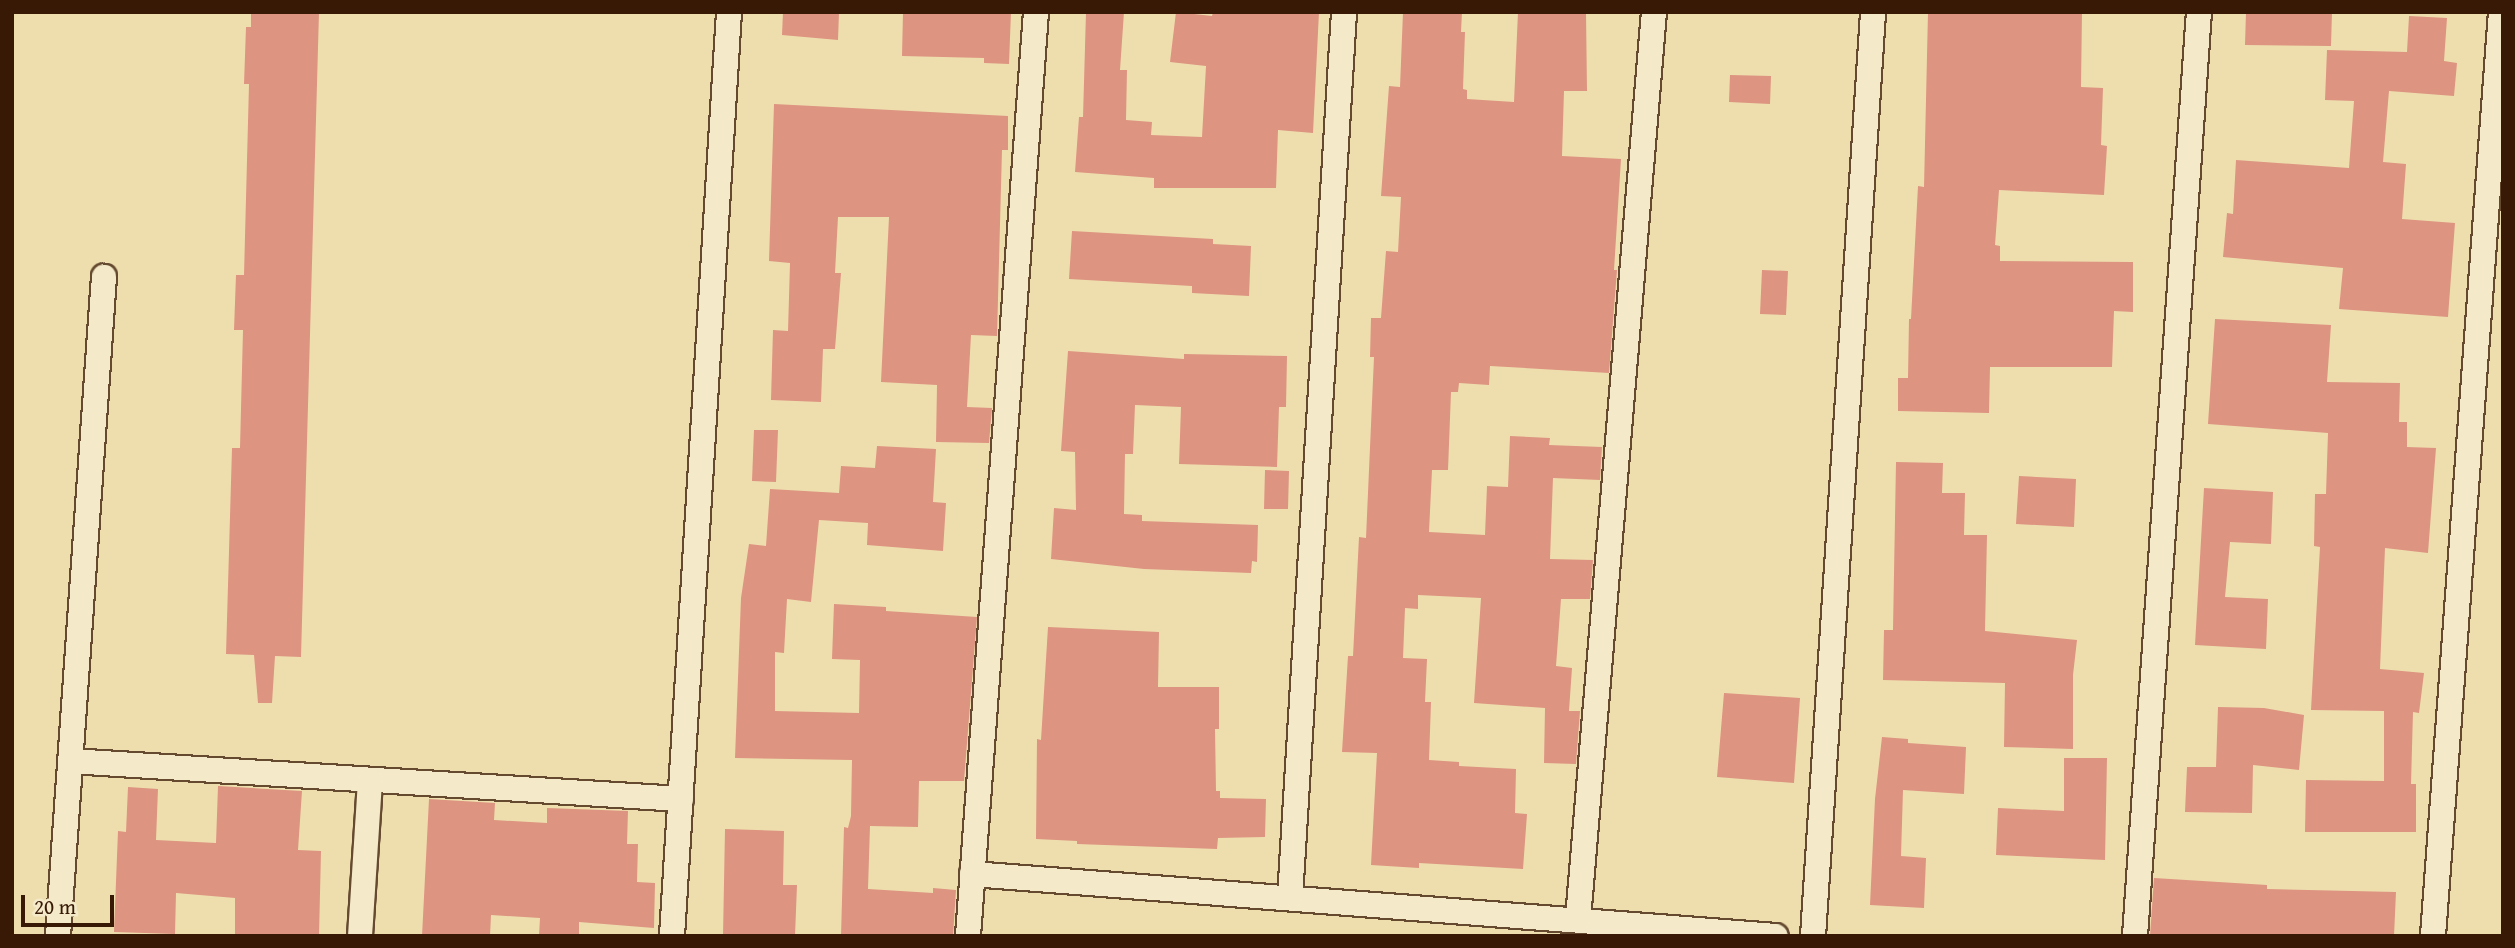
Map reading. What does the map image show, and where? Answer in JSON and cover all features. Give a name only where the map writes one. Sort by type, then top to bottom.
[{"type":"street","points":[[673,936],[729,12]]},
{"type":"street","points":[[968,936],[1036,12]]},
{"type":"street","points":[[1290,898],[1344,12]]},
{"type":"street","points":[[1578,919],[1654,12]]},
{"type":"street","points":[[1814,936],[1873,12]]},
{"type":"street","points":[[2135,936],[2199,12]]},
{"type":"street","points":[[2433,936],[2501,12]]},
{"type":"street","points":[[58,936],[104,277]]},
{"type":"street","points":[[71,761],[681,799]]},
{"type":"street","points":[[360,936],[370,779]]},
{"type":"street","points":[[972,874],[1776,936]]},
{"type":"building","points":[[251,12],[319,12],[301,657],[275,656],[272,703],[258,703],[254,655],[226,654],[232,448],[240,448],[243,330],[234,330],[236,275],[244,275],[249,84],[244,84],[246,27],[251,27]]},
{"type":"building","points":[[783,12],[839,12],[838,40],[782,35]]},
{"type":"building","points":[[903,12],[1011,12],[1009,64],[984,63],[984,58],[902,56]]},
{"type":"building","points":[[1086,12],[1124,12],[1120,70],[1127,70],[1126,120],[1152,122],[1151,135],[1202,137],[1206,66],[1170,62],[1176,12],[1212,16],[1213,12],[1319,12],[1313,133],[1278,130],[1276,188],[1154,188],[1154,178],[1075,172],[1079,117],[1083,117]]},
{"type":"building","points":[[1403,12],[1462,12],[1461,32],[1465,32],[1463,89],[1467,90],[1467,99],[1514,102],[1518,12],[1586,12],[1587,91],[1564,91],[1562,156],[1621,159],[1614,270],[1617,270],[1609,373],[1490,366],[1489,385],[1459,383],[1458,392],[1451,392],[1448,470],[1432,470],[1429,532],[1485,535],[1487,486],[1508,487],[1510,436],[1550,438],[1549,445],[1602,447],[1600,480],[1553,478],[1550,559],[1593,560],[1590,599],[1561,599],[1556,666],[1572,668],[1569,711],[1580,711],[1576,764],[1544,763],[1545,708],[1474,703],[1481,598],[1418,595],[1418,609],[1405,608],[1403,658],[1427,659],[1425,702],[1431,702],[1429,760],[1459,762],[1459,766],[1516,769],[1515,813],[1527,814],[1523,869],[1419,863],[1419,868],[1371,865],[1377,753],[1342,752],[1348,656],[1353,656],[1359,537],[1366,538],[1374,357],[1370,357],[1371,318],[1381,318],[1386,251],[1398,252],[1401,197],[1381,196],[1389,86],[1400,87]]},
{"type":"building","points":[[1928,12],[2082,12],[2081,87],[2103,88],[2101,145],[2107,146],[2104,195],[1999,190],[1995,245],[2000,246],[2000,261],[2133,262],[2133,312],[2114,311],[2112,367],[1990,367],[1989,413],[1898,411],[1898,378],[1908,378],[1918,186],[1924,187]]},
{"type":"building","points":[[2246,12],[2332,12],[2331,46],[2245,45]]},
{"type":"building","points":[[2409,16],[2447,18],[2444,61],[2457,63],[2454,96],[2389,91],[2383,162],[2406,164],[2402,219],[2455,223],[2448,317],[2339,309],[2343,268],[2223,257],[2227,213],[2233,214],[2236,160],[2349,168],[2354,101],[2325,100],[2327,50],[2407,52]]},
{"type":"building","points":[[1730,75],[1771,76],[1770,104],[1729,102]]},
{"type":"building","points":[[774,104],[1008,116],[1008,150],[1002,150],[997,336],[971,335],[967,407],[992,408],[989,443],[936,442],[937,385],[881,382],[889,217],[838,217],[835,273],[841,273],[835,349],[823,349],[821,402],[771,400],[773,330],[788,331],[790,263],[769,261]]},
{"type":"building","points":[[1072,231],[1213,239],[1213,244],[1251,246],[1249,296],[1192,293],[1192,286],[1069,279]]},
{"type":"building","points":[[1762,270],[1788,271],[1786,315],[1760,314]]},
{"type":"building","points":[[2215,319],[2331,325],[2327,382],[2400,383],[2399,422],[2407,422],[2407,447],[2436,448],[2428,553],[2385,548],[2380,669],[2424,673],[2419,713],[2413,712],[2411,784],[2416,784],[2416,832],[2305,832],[2306,780],[2384,781],[2384,711],[2311,710],[2320,547],[2314,546],[2315,494],[2326,494],[2328,433],[2208,424]]},
{"type":"building","points":[[1068,351],[1184,359],[1184,354],[1287,356],[1286,407],[1279,407],[1277,467],[1179,464],[1181,407],[1135,405],[1133,454],[1125,454],[1124,514],[1142,515],[1142,521],[1258,525],[1257,562],[1252,561],[1251,573],[1144,569],[1051,559],[1054,508],[1076,510],[1075,452],[1061,451]]},
{"type":"building","points":[[754,430],[778,430],[776,482],[752,481]]},
{"type":"building","points":[[877,446],[936,449],[933,502],[946,503],[943,551],[867,545],[868,523],[819,520],[811,602],[787,599],[784,653],[775,652],[775,711],[859,713],[860,660],[832,659],[834,604],[886,607],[886,611],[977,617],[964,781],[919,781],[918,827],[870,826],[868,889],[933,893],[933,888],[956,890],[953,936],[841,936],[844,827],[848,828],[851,816],[852,760],[735,758],[741,598],[749,544],[766,546],[770,489],[839,493],[841,466],[875,468]]},
{"type":"building","points":[[1896,462],[1943,463],[1942,493],[1965,493],[1964,535],[1987,535],[1985,631],[2077,640],[2073,675],[2073,749],[2004,747],[2005,683],[1883,680],[1884,630],[1893,630]]},
{"type":"building","points":[[1265,470],[1289,471],[1288,509],[1264,509]]},
{"type":"building","points":[[2019,476],[2076,479],[2074,527],[2016,524]]},
{"type":"building","points":[[2204,488],[2273,492],[2271,544],[2230,542],[2225,597],[2268,599],[2266,649],[2195,645]]},
{"type":"building","points":[[1048,627],[1159,632],[1158,687],[1219,687],[1219,729],[1215,729],[1216,791],[1220,791],[1220,798],[1266,799],[1265,837],[1218,838],[1217,849],[1077,844],[1077,841],[1036,839],[1037,739],[1041,740]]},
{"type":"building","points":[[1724,693],[1800,698],[1794,783],[1717,777]]},
{"type":"building","points":[[2218,707],[2264,708],[2304,715],[2299,770],[2253,765],[2252,813],[2185,812],[2187,767],[2216,767]]},
{"type":"building","points":[[1882,737],[1908,739],[1908,743],[1966,747],[1964,794],[1903,790],[1901,856],[1926,858],[1924,908],[1870,905],[1875,799]]},
{"type":"building","points":[[2064,758],[2107,758],[2105,860],[1996,855],[1998,808],[2064,811]]},
{"type":"building","points":[[218,786],[302,791],[298,850],[321,851],[319,936],[235,936],[235,898],[176,893],[175,934],[114,932],[118,831],[126,832],[128,787],[158,789],[156,840],[216,843]]},
{"type":"building","points":[[429,799],[495,803],[494,820],[547,823],[547,808],[628,811],[627,844],[638,844],[637,882],[655,883],[654,928],[579,922],[579,936],[539,936],[540,918],[491,915],[490,936],[422,936]]},
{"type":"building","points":[[725,829],[784,831],[783,885],[797,885],[795,936],[723,936]]},
{"type":"building","points":[[2154,878],[2267,885],[2267,889],[2396,892],[2394,936],[2150,936]]}]
